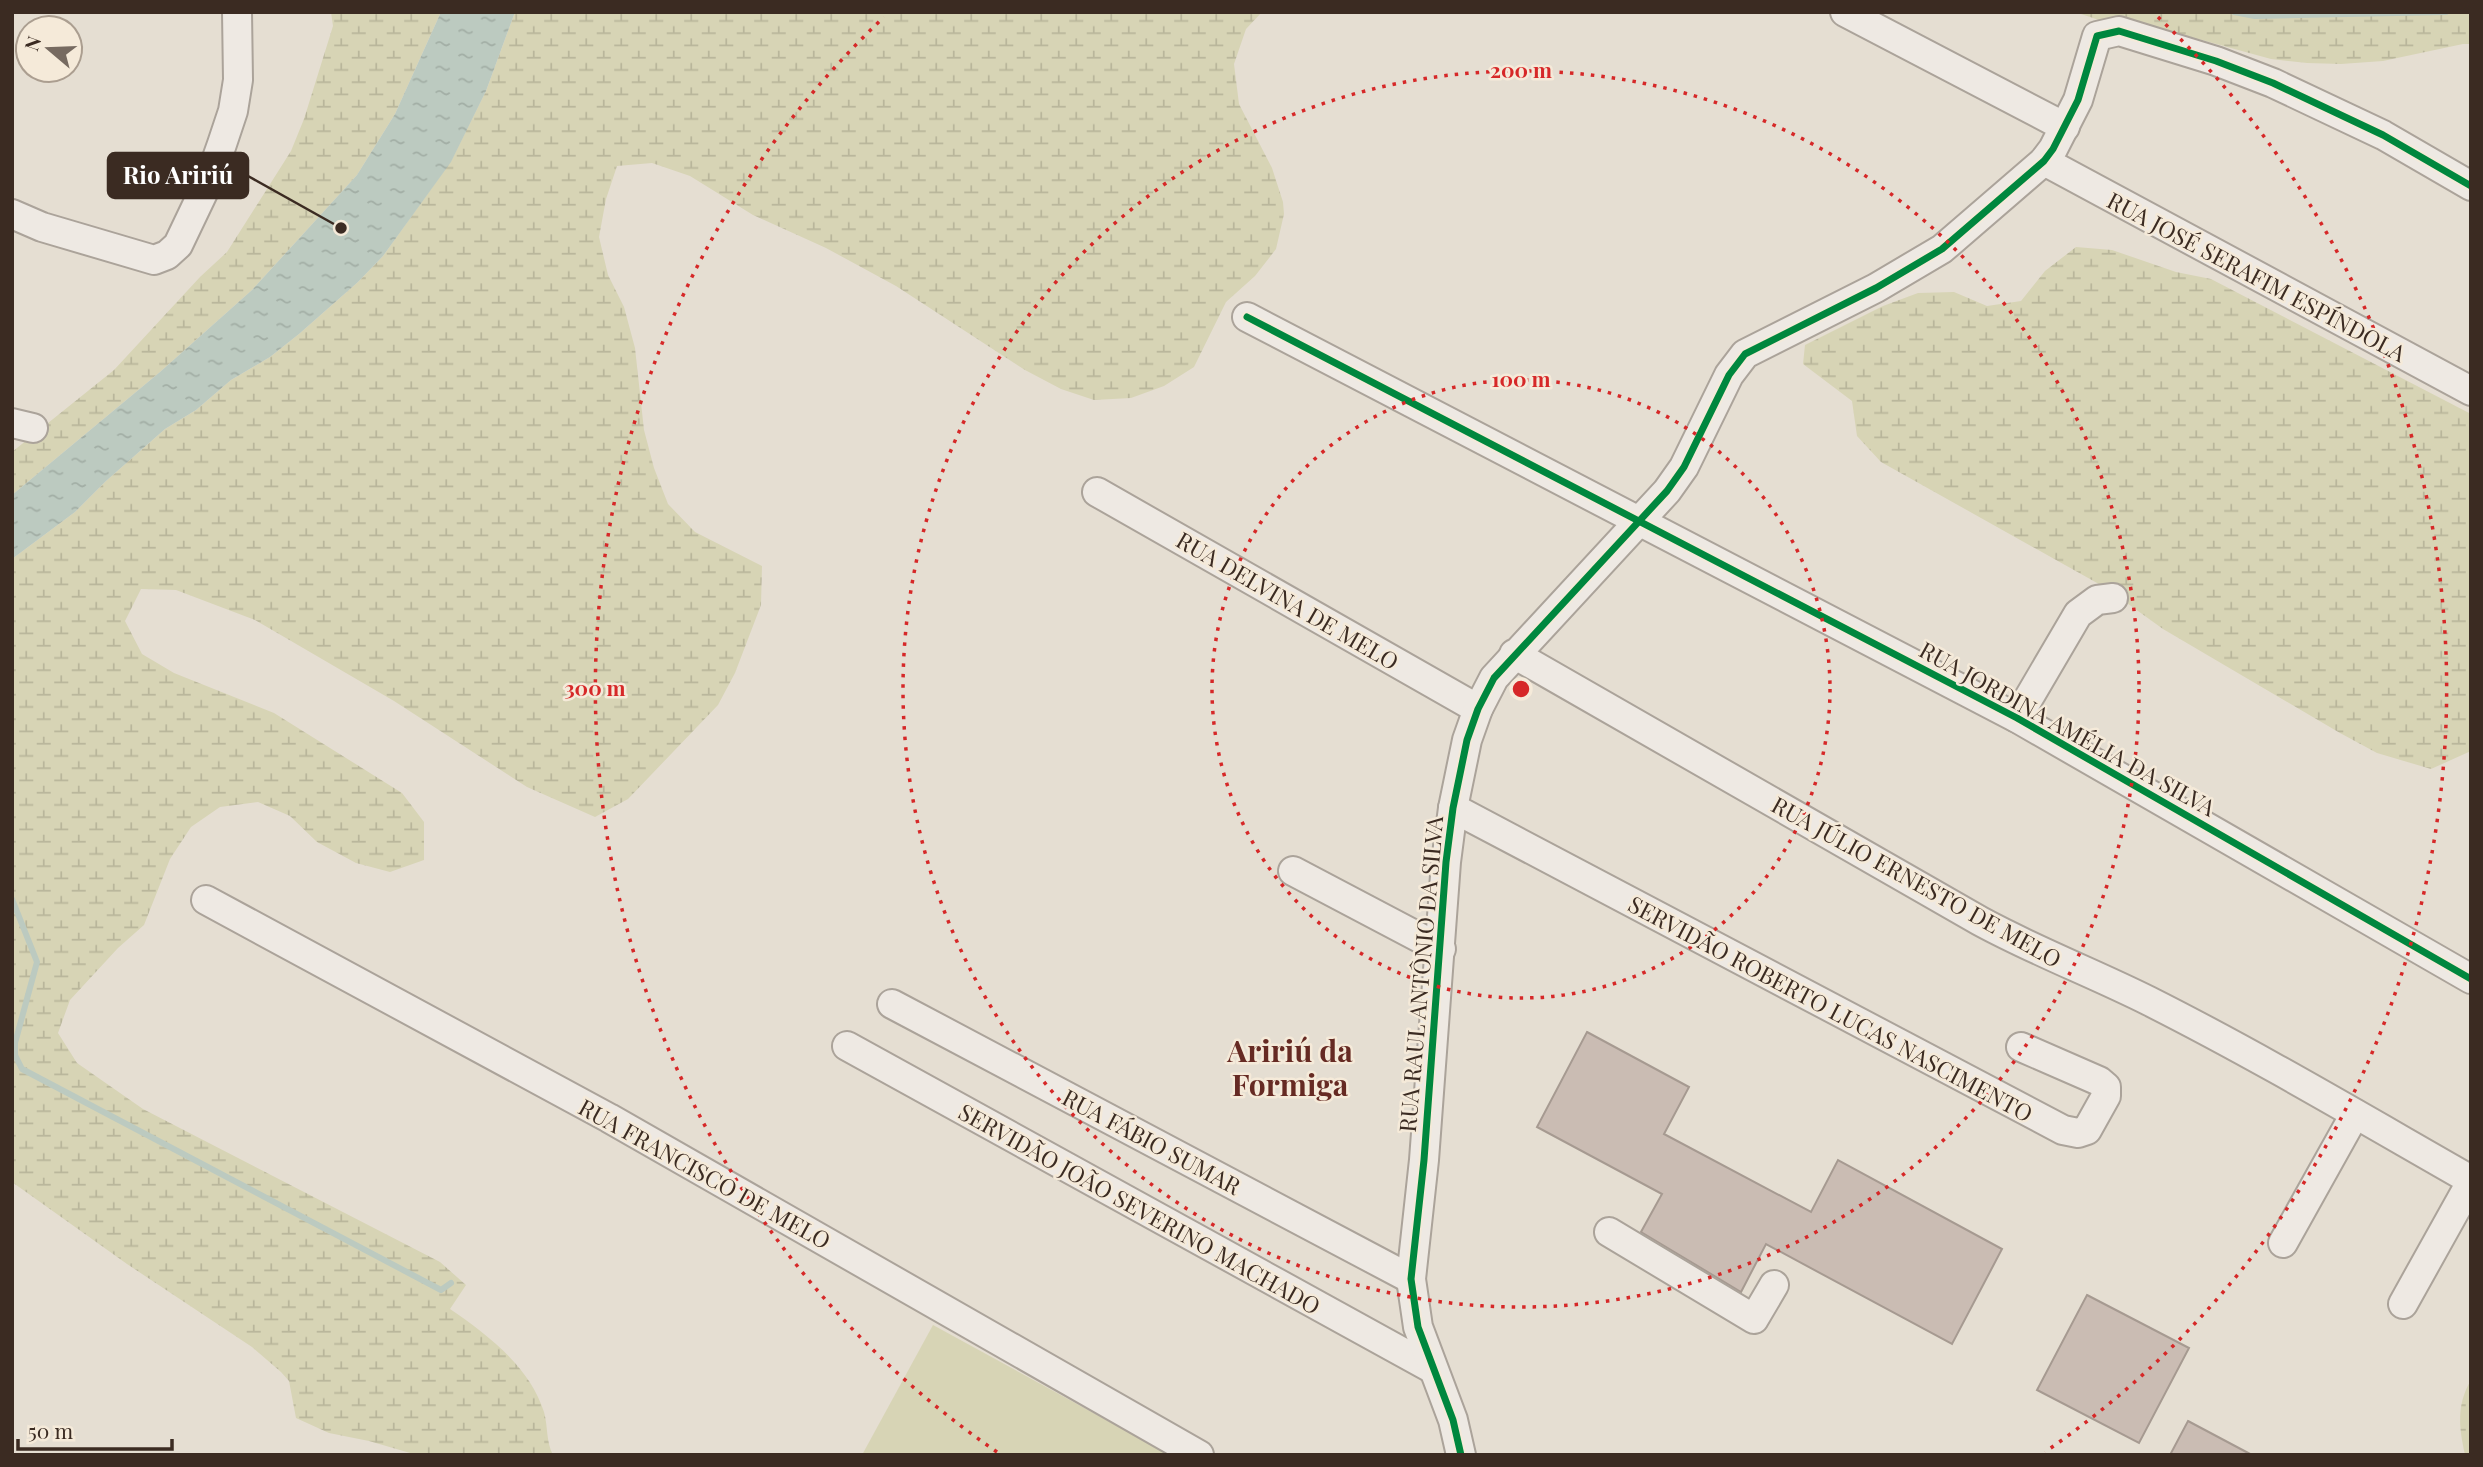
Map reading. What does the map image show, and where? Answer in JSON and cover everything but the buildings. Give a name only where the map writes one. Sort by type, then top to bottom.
[{"type":"street","points":[[12,214],[42,227],[154,260],[167,255],[178,245],[210,178],[233,111],[238,80],[237,12]]},
{"type":"street","points":[[1845,12],[2065,127]]},
{"type":"street","name":"RUA RAUL ANTÔNIO DA SILVA","points":[[1461,1455],[1453,1420],[1418,1327],[1411,1279],[1424,1160],[1446,862],[1452,808],[1467,740],[1478,709],[1494,678],[1656,505],[1684,467],[1729,375],[1745,354],[1876,288],[1942,248],[2044,161],[2078,100],[2097,36],[2119,31],[2216,61],[2273,83],[2384,135],[2471,186]]},
{"type":"street","name":"RUA JOSÉ SERAFIM ESPÍNDOLA","points":[[2044,161],[2471,391]]},
{"type":"street","name":"RUA JORDINA AMÉLIA DA SILVA","points":[[1247,317],[2017,718],[2471,979]]},
{"type":"street","name":"RUA DELVINA DE MELO","points":[[1097,492],[1478,709]]},
{"type":"street","points":[[2017,718],[2078,614],[2097,600],[2113,598]]},
{"type":"street","name":"RUA JÚLIO ERNESTO DE MELO","points":[[1514,654],[1980,921],[2024,945],[2149,1001],[2471,1181]]},
{"type":"street","name":"SERVIDÃO ROBERTO LUCAS NASCIMENTO","points":[[1452,808],[2063,1129],[2078,1133],[2087,1130],[2106,1096],[2106,1087],[2099,1081],[2021,1047]]},
{"type":"street","points":[[1293,871],[1441,949]]},
{"type":"street","name":"RUA FRANCISCO DE MELO","points":[[206,901],[621,1125],[1199,1455]]},
{"type":"street","name":"RUA FÁBIO SUMAR","points":[[892,1004],[1411,1279]]},
{"type":"street","name":"SERVIDÃO JOÃO SEVERINO MACHADO","points":[[847,1046],[1433,1369]]},
{"type":"street","points":[[2283,1243],[2355,1114]]},
{"type":"street","points":[[2403,1304],[2471,1181]]},
{"type":"street","points":[[1609,1232],[1755,1319],[1774,1285]]},
{"type":"green space","points":[[331,12],[441,12],[395,114],[357,175],[252,290],[160,372],[12,495],[12,452],[114,370],[200,277],[227,252],[291,151],[304,119],[333,26]]},
{"type":"green space","points":[[515,12],[1262,12],[1246,29],[1234,64],[1239,104],[1272,168],[1284,214],[1276,249],[1255,276],[1226,302],[1194,367],[1164,386],[1131,398],[1094,400],[1061,389],[1025,370],[896,286],[826,248],[753,215],[690,176],[652,163],[617,166],[606,199],[599,237],[608,275],[624,307],[635,348],[644,430],[654,468],[668,504],[695,532],[762,566],[761,605],[735,673],[718,705],[628,799],[595,817],[527,787],[394,701],[255,620],[176,590],[141,589],[125,621],[142,654],[174,673],[274,713],[402,793],[424,822],[424,860],[390,872],[356,863],[317,842],[290,816],[258,802],[220,807],[191,827],[170,859],[144,925],[118,948],[70,1000],[58,1033],[77,1063],[143,1109],[440,1262],[466,1285],[450,1309],[493,1341],[529,1381],[544,1412],[553,1455],[417,1455],[329,1433],[296,1418],[289,1381],[252,1347],[127,1264],[12,1182],[12,559],[75,512],[165,429],[196,410],[231,380],[270,357],[299,334],[383,256],[451,161],[486,91]]},
{"type":"green space","points":[[2075,12],[2471,12],[2471,44],[2383,61],[2307,63],[2271,59],[2169,31],[2102,21]]},
{"type":"green space","points":[[2076,247],[2112,250],[2176,272],[2211,279],[2471,414],[2471,751],[2431,769],[2377,753],[2340,733],[2163,629],[2106,588],[1881,462],[1857,436],[1852,401],[1803,364],[1805,345],[1883,306],[1918,293],[1954,292],[1987,306],[2021,301],[2045,271]]},
{"type":"green space","points":[[933,1325],[1170,1455],[862,1455]]},
{"type":"green space","points":[[2471,1380],[2471,1455],[2465,1455],[2460,1417],[2463,1398]]},
{"type":"water","points":[[441,12],[515,12],[486,91],[451,162],[383,256],[299,334],[270,357],[231,380],[196,410],[165,429],[75,512],[12,559],[12,495],[160,372],[252,290],[357,175],[395,114]]},
{"type":"waterway","points":[[2234,12],[2255,16],[2446,12]]},
{"type":"waterway","points":[[12,899],[37,962],[15,1043],[15,1055],[22,1069],[441,1290],[451,1283]]},
{"type":"cycle path","points":[[1461,1455],[1453,1420],[1418,1327],[1411,1279],[1424,1160],[1446,862],[1453,808],[1467,740],[1478,709],[1494,678],[1667,491],[1684,467],[1729,375],[1745,354],[1876,288],[1942,249],[2044,161],[2078,100],[2097,36],[2119,31],[2216,61],[2273,83],[2383,135],[2471,186]]},
{"type":"cycle path","points":[[1247,317],[2017,718],[2471,979]]},
{"type":"place","name":"Rio Aririú","points":[[341,228]]},
{"type":"district","name":"Aririú da Formiga","points":[[1290,1067]]}]
